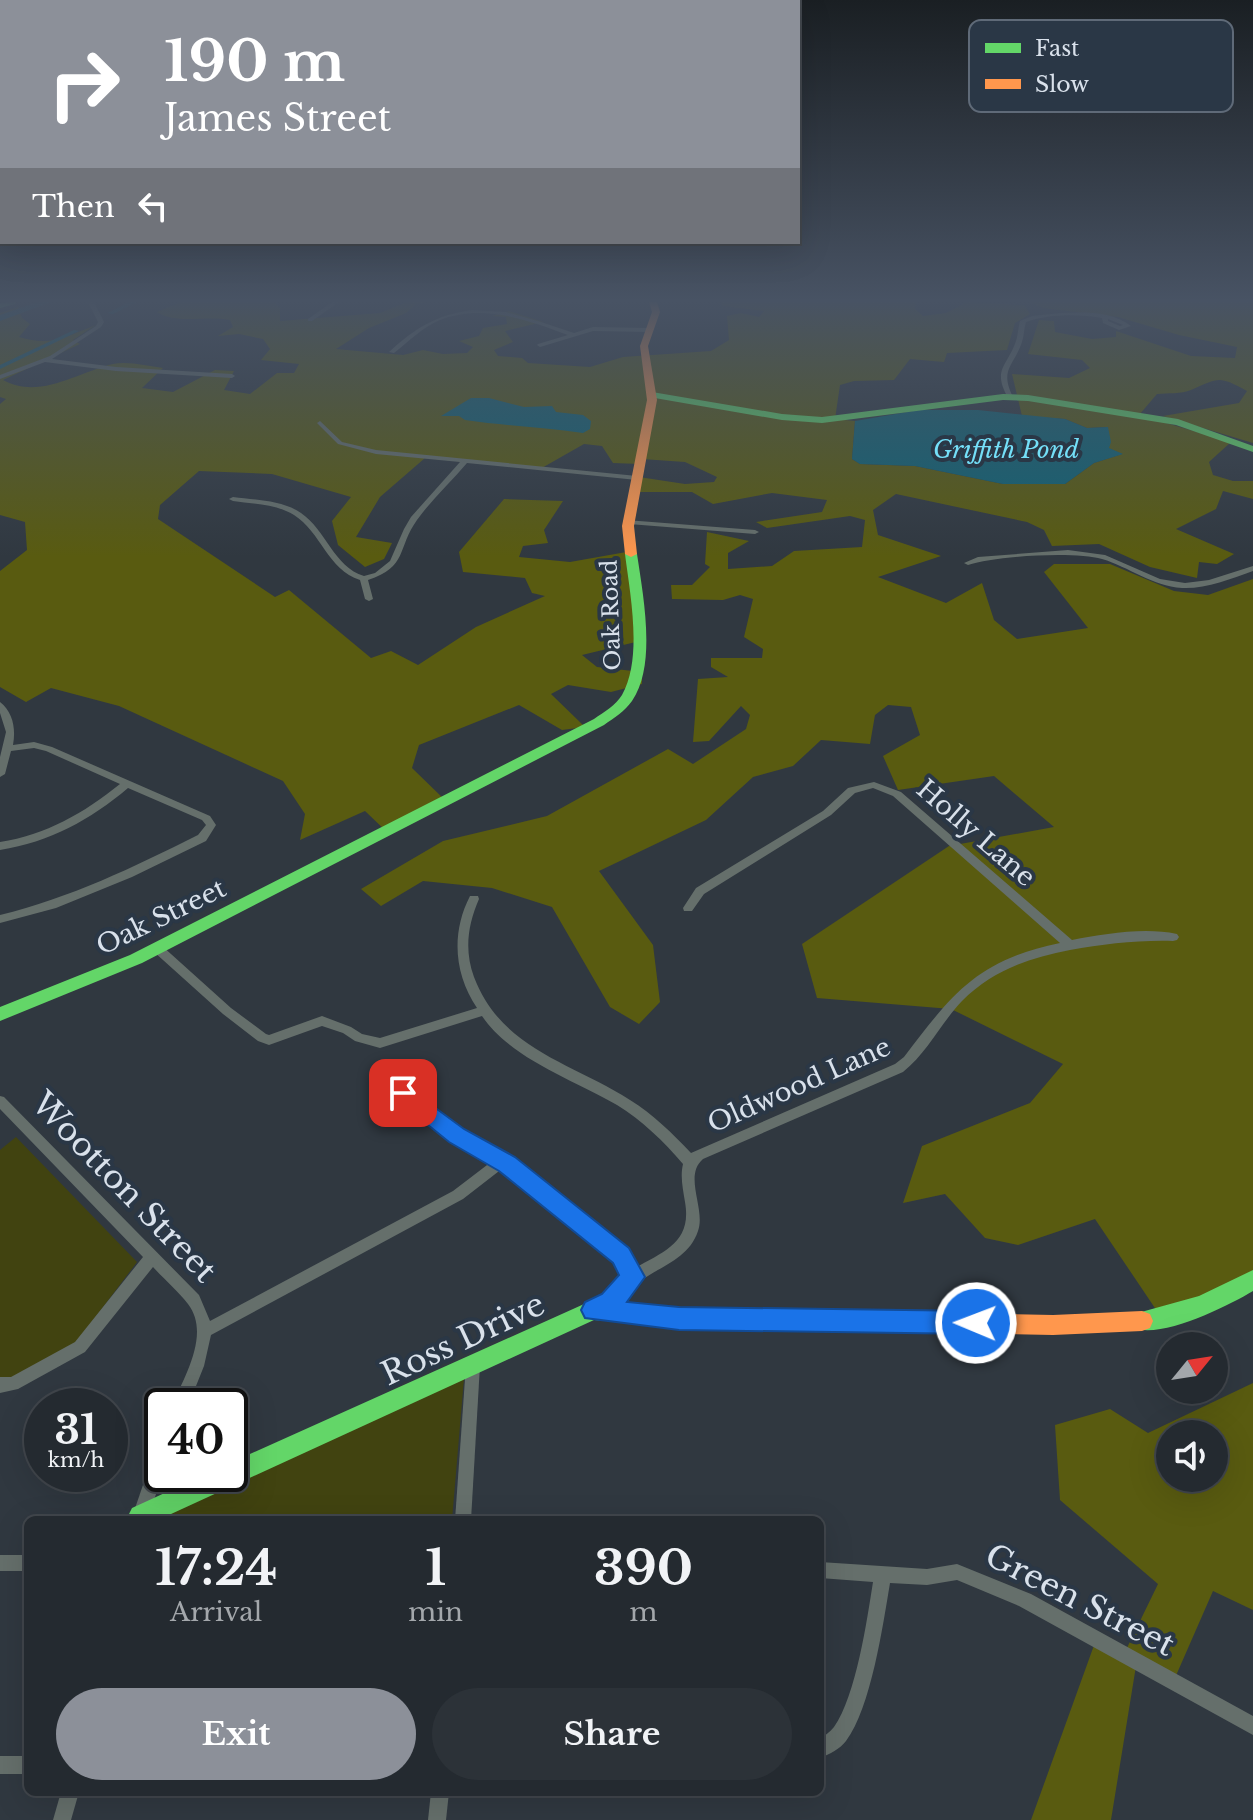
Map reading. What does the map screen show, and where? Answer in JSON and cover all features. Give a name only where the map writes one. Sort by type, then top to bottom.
[{"type":"street","name":"Oak Road","points":[[339,853],[599,722],[618,708],[633,689],[638,669],[636,591],[629,522],[652,395],[650,387]]},
{"type":"street","points":[[1004,387],[1010,397]]},
{"type":"street","points":[[652,395],[760,414],[822,420],[1010,397],[1156,417],[1203,429],[1253,449]]},
{"type":"street","points":[[320,423],[340,443],[360,449],[637,478]]},
{"type":"street","points":[[233,499],[278,507],[301,517],[349,574],[364,579],[380,573],[397,559],[411,523],[465,461]]},
{"type":"street","points":[[629,522],[755,532]]},
{"type":"street","points":[[968,563],[978,559],[1091,554],[1159,583],[1186,587],[1201,586],[1253,568]]},
{"type":"street","points":[[364,579],[369,599]]},
{"type":"street","points":[[0,705],[10,723],[0,774]]},
{"type":"street","points":[[0,919],[37,910],[87,891],[202,838],[210,830],[210,821],[206,818],[39,746],[4,755]]},
{"type":"street","points":[[0,846],[74,823],[127,783]]},
{"type":"street","name":"Holly Lane","points":[[688,908],[700,891],[827,813],[847,793],[874,785],[897,794],[1071,946]]},
{"type":"street","name":"Oak Street","points":[[0,1014],[157,948],[339,853]]},
{"type":"street","points":[[474,899],[464,918],[461,939],[468,976],[484,1011],[508,1037],[541,1061],[629,1106],[690,1162],[688,1178],[694,1218],[687,1241],[663,1260],[633,1277],[610,1302],[593,1310]]},
{"type":"street","name":"Oldwood Lane","points":[[690,1162],[698,1155],[899,1068],[947,1011],[985,975],[1012,960],[1138,934],[1173,937]]},
{"type":"street","points":[[157,948],[227,1011],[269,1040],[322,1021],[366,1041],[388,1042],[484,1011]]},
{"type":"street","points":[[403,1093],[456,1135],[502,1161],[621,1256],[633,1277]]},
{"type":"street","name":"Wootton Street","points":[[0,1101],[194,1300],[203,1313],[207,1330]]},
{"type":"street","points":[[187,1388],[207,1330],[458,1195],[502,1161]]},
{"type":"street","points":[[0,1385],[13,1384],[80,1347],[152,1257]]},
{"type":"street","name":"Ross Drive","points":[[144,1516],[593,1310],[679,1318],[1053,1325],[1118,1323],[1145,1321],[1196,1310],[1219,1301],[1253,1280]]},
{"type":"street","points":[[463,1516],[473,1365]]},
{"type":"street","points":[[141,1516],[149,1492]]},
{"type":"street","points":[[0,1563],[24,1563]]},
{"type":"street","name":"Green Street","points":[[824,1570],[927,1577],[956,1571],[1025,1600],[1253,1726]]},
{"type":"street","points":[[824,1746],[840,1734],[851,1711],[870,1646],[883,1575]]},
{"type":"street","points":[[0,1765],[24,1765]]},
{"type":"street","points":[[62,1820],[69,1796]]},
{"type":"street","points":[[437,1820],[440,1796]]},
{"type":"shaded area","points":[[0,387],[143,387],[173,392],[183,387],[226,387],[224,390],[250,394],[259,387],[840,387],[835,419],[855,421],[852,459],[860,464],[915,466],[1003,484],[1065,484],[1094,463],[1122,454],[1108,448],[1108,427],[1087,428],[1065,419],[1022,416],[1015,387],[1198,387],[1157,394],[1139,415],[1231,442],[1209,462],[1213,475],[1233,481],[1253,481],[1253,499],[1223,491],[1216,509],[1176,529],[1234,554],[1217,564],[1199,562],[1197,578],[1150,567],[1099,544],[1052,546],[1044,530],[1027,522],[896,494],[873,510],[878,535],[941,556],[878,577],[946,603],[982,583],[994,620],[1017,639],[1088,628],[1044,572],[1054,564],[1110,564],[1174,591],[1208,595],[1253,579],[1253,1283],[1163,1320],[1095,1219],[1018,1245],[985,1238],[945,1194],[903,1203],[922,1146],[1030,1103],[1063,1064],[951,1009],[817,998],[802,944],[949,846],[1054,827],[994,776],[898,790],[883,756],[920,735],[911,707],[888,705],[875,715],[870,744],[821,740],[793,766],[753,777],[706,820],[599,871],[653,945],[660,1002],[639,1024],[610,1007],[552,907],[492,888],[423,881],[381,906],[361,889],[443,841],[547,816],[668,749],[693,764],[746,729],[750,715],[741,706],[709,741],[693,742],[698,679],[728,677],[711,667],[711,658],[762,658],[763,649],[744,637],[753,599],[740,595],[723,600],[672,599],[671,585],[692,585],[710,567],[705,564],[707,532],[749,541],[728,553],[728,569],[772,566],[794,551],[862,547],[865,520],[850,516],[767,528],[756,522],[822,512],[827,500],[772,493],[713,504],[692,492],[635,492],[639,477],[685,484],[714,482],[717,477],[685,462],[642,459],[640,464],[613,463],[602,446],[584,444],[540,469],[425,458],[380,497],[356,537],[392,543],[384,559],[365,567],[338,545],[332,521],[351,497],[272,474],[199,471],[160,505],[158,519],[275,597],[289,590],[371,658],[391,651],[418,665],[476,627],[545,596],[532,593],[525,578],[463,572],[459,552],[504,499],[563,501],[544,530],[548,543],[523,546],[519,557],[570,562],[632,551],[635,595],[645,617],[644,640],[582,655],[597,667],[642,672],[642,684],[611,692],[568,685],[551,694],[585,727],[562,730],[519,705],[419,745],[412,768],[447,802],[387,832],[365,811],[300,840],[305,814],[283,781],[119,706],[51,688],[26,702],[0,687],[0,571],[27,550],[25,522],[0,515],[0,404],[6,399],[0,397]]},
{"type":"shaded area","points":[[1239,387],[1253,387],[1253,443],[1163,416],[1239,403],[1247,391]]},
{"type":"shaded area","points":[[16,1137],[137,1262],[73,1347],[14,1377],[0,1378],[0,1150]]},
{"type":"shaded area","points":[[464,1378],[452,1516],[165,1516],[217,1492],[248,1492],[248,1478]]},
{"type":"shaded area","points":[[1253,1383],[1253,1610],[1213,1591],[1171,1687],[1136,1666],[1111,1820],[1031,1820],[1097,1637],[1124,1654],[1158,1584],[1060,1500],[1055,1425],[1110,1409],[1148,1433],[1156,1429],[1156,1492],[1228,1492],[1228,1420],[1175,1420],[1209,1404],[1228,1404],[1228,1395]]},
{"type":"water","points":[[471,398],[489,398],[524,407],[552,406],[556,412],[583,415],[591,421],[590,429],[583,433],[441,416]]},
{"type":"water","name":"Griffith Pond","points":[[919,410],[978,410],[1065,419],[1087,428],[1108,427],[1109,448],[1123,454],[1094,463],[1065,484],[1003,484],[915,466],[860,464],[852,459],[855,421]]},
{"type":"traffic: fast","points":[[652,395],[782,417],[822,420],[1003,397],[1028,398],[1178,422],[1253,449]]},
{"type":"traffic: fast","points":[[0,1014],[136,959],[611,714],[628,697],[638,666],[639,627],[631,554]]},
{"type":"traffic: fast","points":[[1142,1321],[1200,1306],[1253,1280]]},
{"type":"traffic: fast","points":[[140,1516],[593,1310],[694,1318]]},
{"type":"traffic: slow","points":[[631,554],[628,526],[652,400],[650,387]]},
{"type":"traffic: slow","points":[[694,1318],[1053,1325],[1142,1321]]},
{"type":"route","points":[[403,1093],[470,1145],[507,1164],[621,1256],[633,1277],[610,1302],[593,1310],[679,1318],[976,1323]]}]
